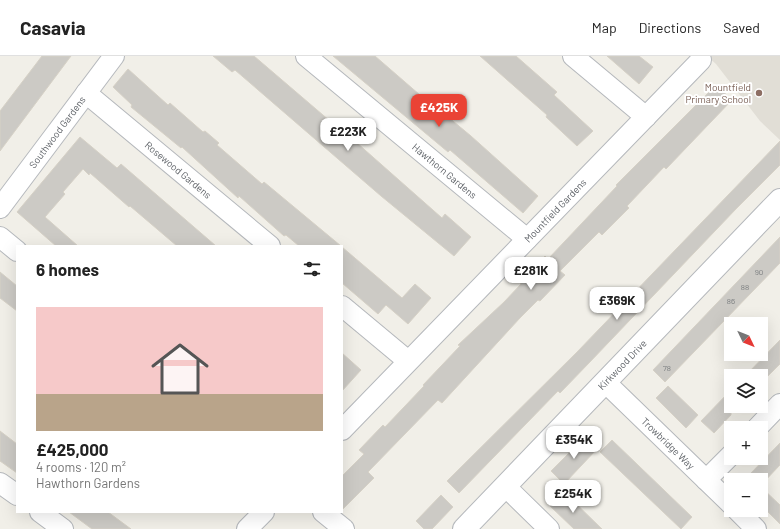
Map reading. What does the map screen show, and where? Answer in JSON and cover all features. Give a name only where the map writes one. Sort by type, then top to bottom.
[{"type":"street","name":"Southwood Gardens","points":[[0,208],[114,56]]},
{"type":"street","name":"Hawthorn Gardens","points":[[306,56],[527,239]]},
{"type":"street","points":[[573,56],[646,117]]},
{"type":"street","name":"Mountfield Gardens","points":[[343,429],[701,60]]},
{"type":"street","name":"Rosewood Gardens","points":[[86,93],[269,245]]},
{"type":"street","name":"Kirkwood Drive","points":[[464,529],[780,200]]},
{"type":"street","points":[[0,237],[16,250]]},
{"type":"street","points":[[343,307],[408,362]]},
{"type":"street","name":"Trowbridge Way","points":[[605,382],[724,497]]},
{"type":"street","points":[[764,421],[780,404]]},
{"type":"street","points":[[706,480],[724,462]]},
{"type":"street","points":[[0,483],[16,494]]},
{"type":"street","points":[[505,486],[549,529]]},
{"type":"street","points":[[41,513],[63,529]]},
{"type":"street","points":[[247,529],[263,513]]},
{"type":"street","points":[[324,513],[344,529]]},
{"type":"street","points":[[744,517],[756,529]]},
{"type":"shaded area","name":"Mountfield Primary School","points":[[707,56],[780,56],[780,140],[760,121],[716,64]]},
{"type":"building","points":[[42,56],[71,56],[0,151],[0,111]]},
{"type":"building","points":[[213,56],[254,56],[330,121],[331,120],[442,218],[445,214],[471,237],[454,256],[381,196],[235,70],[232,72]]},
{"type":"building","points":[[333,56],[375,56],[435,108],[436,107],[471,136],[538,196],[523,213],[450,150],[448,152]]},
{"type":"building","points":[[480,56],[516,56],[557,92],[554,95],[593,131],[577,146],[546,117],[547,115]]},
{"type":"building","points":[[607,56],[639,56],[653,67],[639,84]]},
{"type":"building","points":[[128,69],[168,105],[170,103],[203,132],[205,131],[219,143],[217,145],[262,184],[264,182],[340,245],[298,245],[286,235],[284,236],[239,196],[238,198],[182,147],[181,148],[131,107],[132,105],[113,87]]},
{"type":"building","points":[[716,85],[732,100],[666,169],[664,167],[627,206],[629,208],[602,235],[599,232],[560,271],[565,275],[540,301],[538,300],[520,318],[442,403],[438,400],[368,472],[374,478],[343,509],[343,475],[364,454],[359,450],[383,425],[385,427],[460,346],[458,345],[504,302],[521,284],[520,282],[545,256],[548,259],[617,186],[616,185]]},
{"type":"building","points":[[80,137],[117,168],[121,164],[215,245],[176,245],[90,173],[89,175],[83,169],[63,192],[65,194],[45,217],[77,245],[55,245],[17,212]]},
{"type":"building","points":[[780,141],[780,165],[560,393],[558,391],[459,493],[447,481],[577,352]]},
{"type":"building","points":[[780,237],[780,263],[728,317],[724,317],[724,321],[665,382],[653,370]]},
{"type":"building","points":[[343,248],[402,298],[415,284],[431,298],[408,324],[386,305],[378,314],[343,284]]},
{"type":"building","points":[[0,272],[16,285],[16,310],[0,298]]},
{"type":"building","points":[[780,340],[780,364],[768,376],[768,369],[752,369],[760,361],[768,361],[768,352]]},
{"type":"building","points":[[343,354],[361,370],[343,390]]},
{"type":"building","points":[[668,386],[698,415],[686,428],[656,398]]},
{"type":"building","points":[[724,397],[724,413],[731,413],[731,415],[714,433],[701,421]]},
{"type":"building","points":[[0,431],[16,443],[16,472],[0,461]]},
{"type":"building","points":[[585,437],[597,449],[564,484],[551,471]]},
{"type":"building","points":[[612,440],[692,517],[681,529],[600,452]]},
{"type":"building","points":[[780,443],[780,465],[768,478],[768,473],[751,473],[759,465],[768,465],[768,455]]},
{"type":"building","points":[[564,492],[602,529],[574,529],[550,506]]},
{"type":"building","points":[[768,494],[780,505],[780,524],[768,512]]},
{"type":"building","points":[[441,495],[453,507],[432,529],[424,529],[416,521]]},
{"type":"building","points":[[70,513],[109,513],[131,529],[92,529]]},
{"type":"place","name":"Mountfield Primary School","points":[[759,93]]}]
